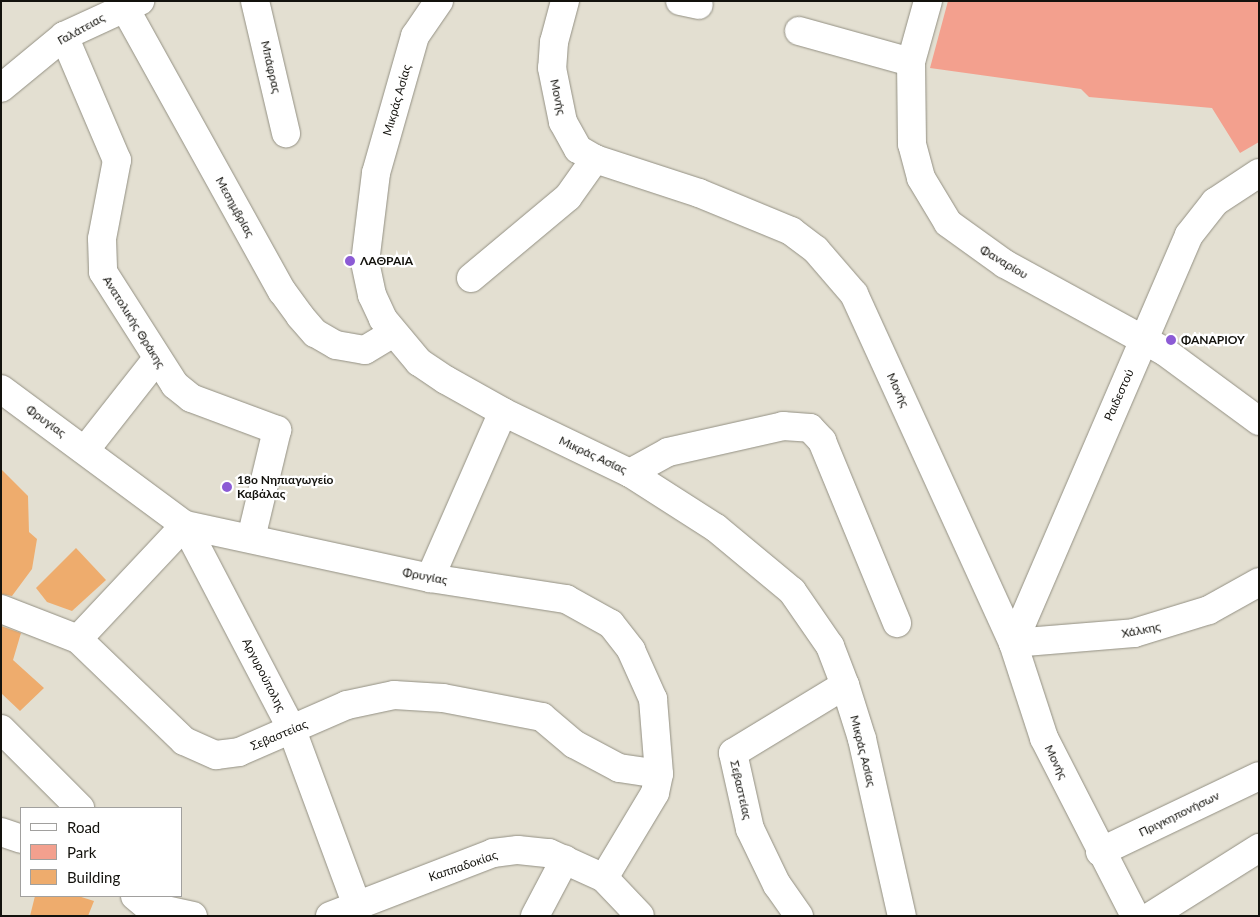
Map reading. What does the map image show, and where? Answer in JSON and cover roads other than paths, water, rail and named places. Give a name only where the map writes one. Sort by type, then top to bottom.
[{"type":"street","name":"Μπάφρας","points":[[255,1],[286,133]]},
{"type":"street","name":"Μικράς Ασίας","points":[[439,1],[415,36],[376,173],[368,223],[365,262],[372,295],[392,334],[419,362],[503,412],[630,473],[716,528],[792,591],[830,646],[845,685],[862,739],[902,916]]},
{"type":"street","name":"Μονής","points":[[565,1],[554,42],[555,83],[563,122],[578,149],[596,159],[699,194],[791,231],[835,271],[854,294],[1013,643],[1044,738],[1100,852],[1135,916]]},
{"type":"street","name":"Φαναρίου","points":[[928,1],[912,62],[912,144],[921,178],[948,223],[1005,264],[1144,340],[1215,386],[1259,421]]},
{"type":"street","name":"Μεσημβρίας","points":[[128,3],[282,291],[300,316],[315,333],[345,347],[365,350],[392,334]]},
{"type":"street","name":"Γαλάτειας","points":[[2,85],[64,36],[128,3]]},
{"type":"street","points":[[799,31],[912,62]]},
{"type":"street","name":"Ανατολικής Θράκης","points":[[64,36],[117,160],[102,239],[103,272],[156,360],[191,398],[277,430],[251,538]]},
{"type":"street","points":[[471,278],[568,198],[596,159]]},
{"type":"street","name":"Ραιδεστού","points":[[1013,643],[1189,235],[1215,202],[1259,173]]},
{"type":"street","points":[[86,449],[156,360]]},
{"type":"street","name":"Φρυγίας","points":[[1,389],[86,449],[185,525],[430,578],[566,599],[611,624],[630,650],[653,699],[660,774],[655,793],[604,878]]},
{"type":"street","points":[[430,578],[503,412]]},
{"type":"street","points":[[630,473],[668,452],[783,426],[810,428],[822,441],[897,623]]},
{"type":"street","points":[[1,609],[78,640],[185,525]]},
{"type":"street","name":"Αργυρούπολης","points":[[185,525],[292,730],[356,910]]},
{"type":"street","name":"Χάλκης","points":[[1013,643],[1134,633],[1209,610],[1259,582]]},
{"type":"street","name":"Σεβαστείας","points":[[78,640],[184,741],[216,755],[239,752],[347,705],[394,694],[442,698],[542,717],[574,744],[619,768],[660,774]]},
{"type":"street","name":"Σεβαστείας","points":[[799,916],[777,885],[750,829],[733,753],[845,685]]},
{"type":"street","points":[[1,729],[79,807]]},
{"type":"street","name":"Πριγκηπονήσων","points":[[1100,852],[1259,776]]},
{"type":"street","points":[[1,832],[20,839]]},
{"type":"street","points":[[1151,916],[1259,848]]},
{"type":"street","name":"Καππαδοκίας","points":[[330,916],[356,910],[494,854],[518,850],[565,858],[604,878],[640,916]]},
{"type":"street","points":[[535,916],[565,858]]},
{"type":"street","points":[[144,903],[193,916]]},
{"type":"place","name":"ΛΑΘΡΑΙΑ","points":[[350,261]]},
{"type":"place","name":"ΦΑΝΑΡΙΟΥ","points":[[1171,340]]},
{"type":"place","name":"18ο Νηπιαγωγείο Καβάλας","points":[[227,487]]}]
